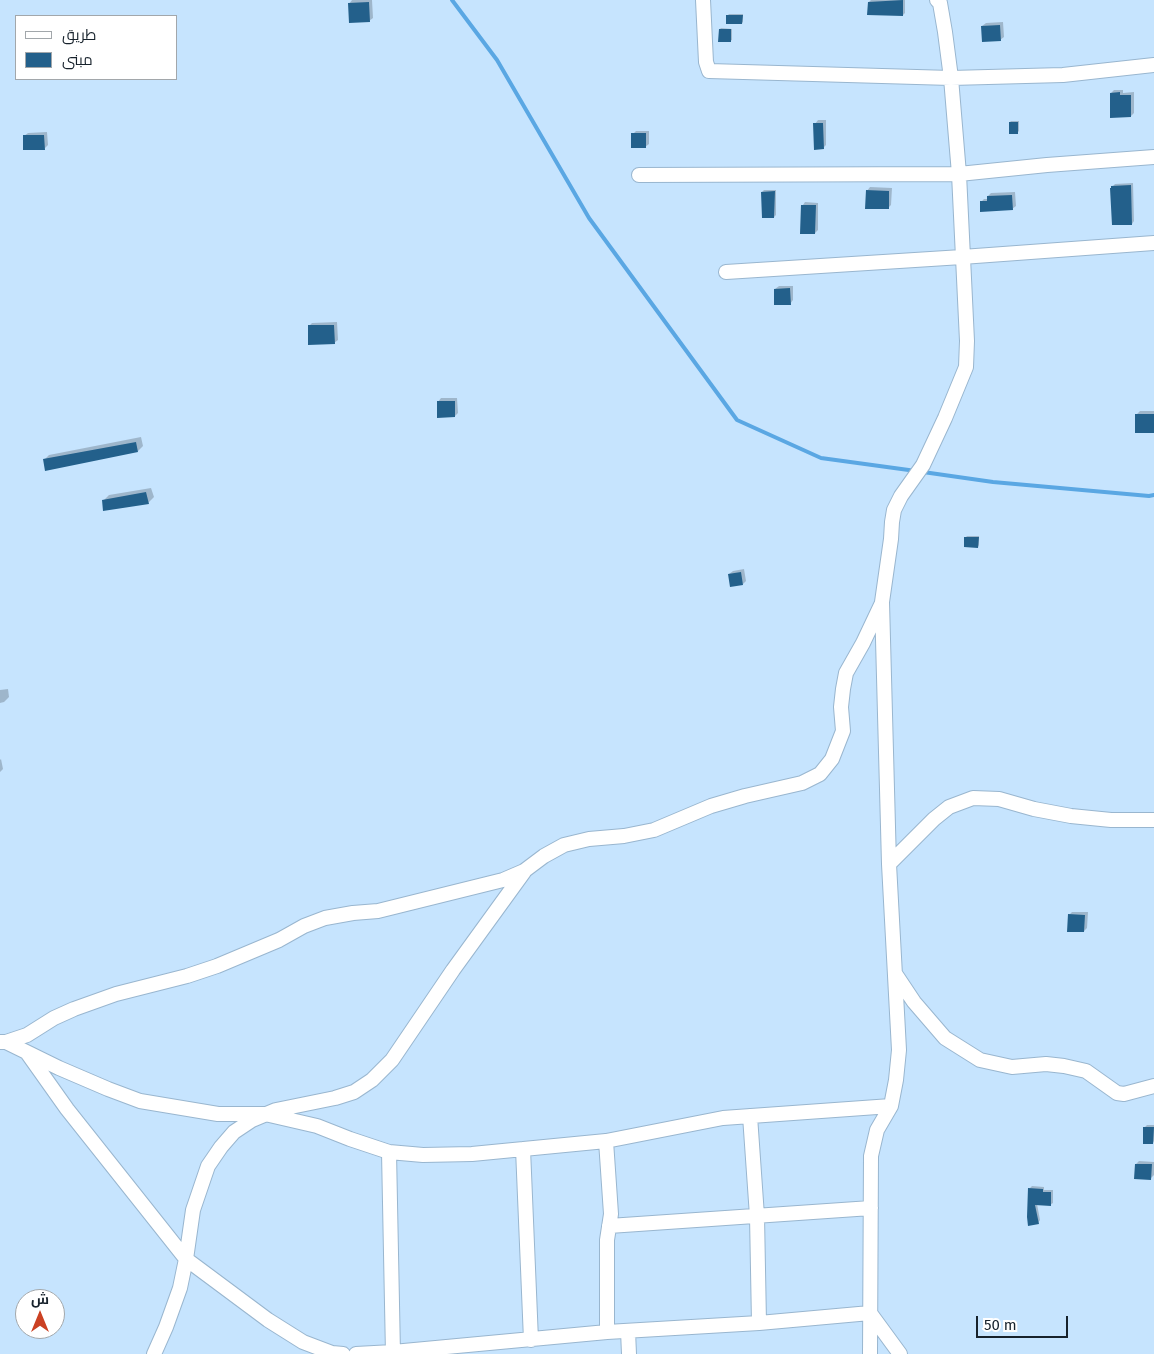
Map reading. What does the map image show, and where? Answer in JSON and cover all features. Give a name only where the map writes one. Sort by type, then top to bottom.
[{"type":"street","points":[[702,0],[706,62],[709,71],[951,78],[1063,75],[1154,65]]},
{"type":"street","points":[[870,1354],[871,1156],[877,1130],[891,1106],[899,1050],[889,864],[882,602],[894,510],[923,465],[966,367],[967,341],[959,174],[951,78],[939,1]]},
{"type":"street","points":[[639,175],[959,174],[1154,157]]},
{"type":"street","points":[[726,272],[1154,243]]},
{"type":"street","points":[[3,1042],[27,1035],[54,1018],[116,994],[187,976],[217,966],[325,918],[402,906],[503,880],[524,871],[544,856],[564,846],[589,839],[624,836],[654,830],[711,806],[802,783],[820,774],[832,759],[843,732],[841,707],[846,673],[863,643],[882,602]]},
{"type":"street","points":[[889,864],[934,819],[949,807],[973,798],[999,799],[1034,809],[1071,816],[1111,820],[1154,820]]},
{"type":"street","points":[[154,1354],[180,1288],[193,1210],[208,1166],[220,1147],[234,1132],[265,1114],[354,1092],[372,1080],[392,1060],[524,871]]},
{"type":"street","points":[[895,974],[914,1002],[945,1038],[980,1060],[1012,1067],[1046,1064],[1086,1071],[1117,1093],[1124,1094],[1154,1086]]},
{"type":"street","points":[[3,1042],[140,1101],[218,1114],[265,1114],[317,1126],[389,1152],[423,1155],[472,1154],[606,1141],[723,1118],[891,1106]]},
{"type":"street","points":[[26,1051],[67,1109],[186,1259],[268,1320],[303,1342],[332,1353],[343,1354]]},
{"type":"street","points":[[750,1116],[757,1216],[759,1323]]},
{"type":"street","points":[[606,1141],[611,1214],[607,1240],[607,1332]]},
{"type":"street","points":[[523,1149],[530,1340]]},
{"type":"street","points":[[389,1152],[393,1353]]},
{"type":"street","points":[[609,1226],[871,1208]]},
{"type":"street","points":[[356,1354],[393,1353],[628,1330],[759,1323],[870,1313]]},
{"type":"street","points":[[870,1313],[900,1354]]},
{"type":"street","points":[[628,1330],[629,1354]]},
{"type":"building","points":[[903,0],[903,16],[867,15],[868,2]]},
{"type":"building","points":[[369,2],[370,22],[349,23],[348,3]]},
{"type":"building","points":[[726,15],[743,15],[742,24],[726,24]]},
{"type":"building","points":[[1000,25],[1001,41],[982,42],[981,26]]},
{"type":"building","points":[[719,29],[731,29],[731,42],[718,42]]},
{"type":"building","points":[[1120,92],[1120,95],[1131,95],[1131,117],[1110,118],[1110,93]]},
{"type":"building","points":[[1009,122],[1018,122],[1018,134],[1009,134]]},
{"type":"building","points":[[813,123],[823,123],[824,149],[814,150]]},
{"type":"building","points":[[631,133],[646,133],[646,148],[631,148]]},
{"type":"building","points":[[23,135],[44,135],[45,150],[23,150]]},
{"type":"building","points":[[1131,185],[1132,225],[1112,225],[1110,188],[1111,186]]},
{"type":"building","points":[[866,190],[889,191],[889,209],[865,209]]},
{"type":"building","points":[[775,191],[774,218],[762,218],[761,192]]},
{"type":"building","points":[[1012,195],[1013,210],[980,212],[980,201],[987,201],[987,196]]},
{"type":"building","points":[[801,205],[816,205],[815,234],[800,234]]},
{"type":"building","points":[[790,288],[791,305],[774,305],[774,289]]},
{"type":"building","points":[[308,325],[334,325],[335,344],[308,345]]},
{"type":"building","points":[[437,401],[455,401],[455,417],[437,418]]},
{"type":"building","points":[[1135,414],[1154,414],[1154,433],[1135,433]]},
{"type":"building","points":[[136,442],[138,452],[45,471],[43,459]]},
{"type":"building","points":[[146,492],[149,504],[103,511],[102,500]]},
{"type":"building","points":[[964,537],[979,537],[978,548],[964,547]]},
{"type":"building","points":[[741,572],[743,585],[730,587],[728,574]]},
{"type":"building","points":[[1068,914],[1085,915],[1084,932],[1067,932]]},
{"type":"building","points":[[1143,1127],[1154,1127],[1153,1144],[1143,1144]]},
{"type":"building","points":[[1135,1164],[1152,1164],[1151,1180],[1134,1179]]},
{"type":"building","points":[[1028,1188],[1043,1189],[1043,1192],[1051,1192],[1051,1206],[1035,1205],[1039,1224],[1028,1226],[1027,1217]]},
{"type":"waterway","points":[[452,0],[497,60],[589,218],[737,420],[821,458],[916,471]]},
{"type":"waterway","points":[[923,472],[993,482],[1154,495]]}]
